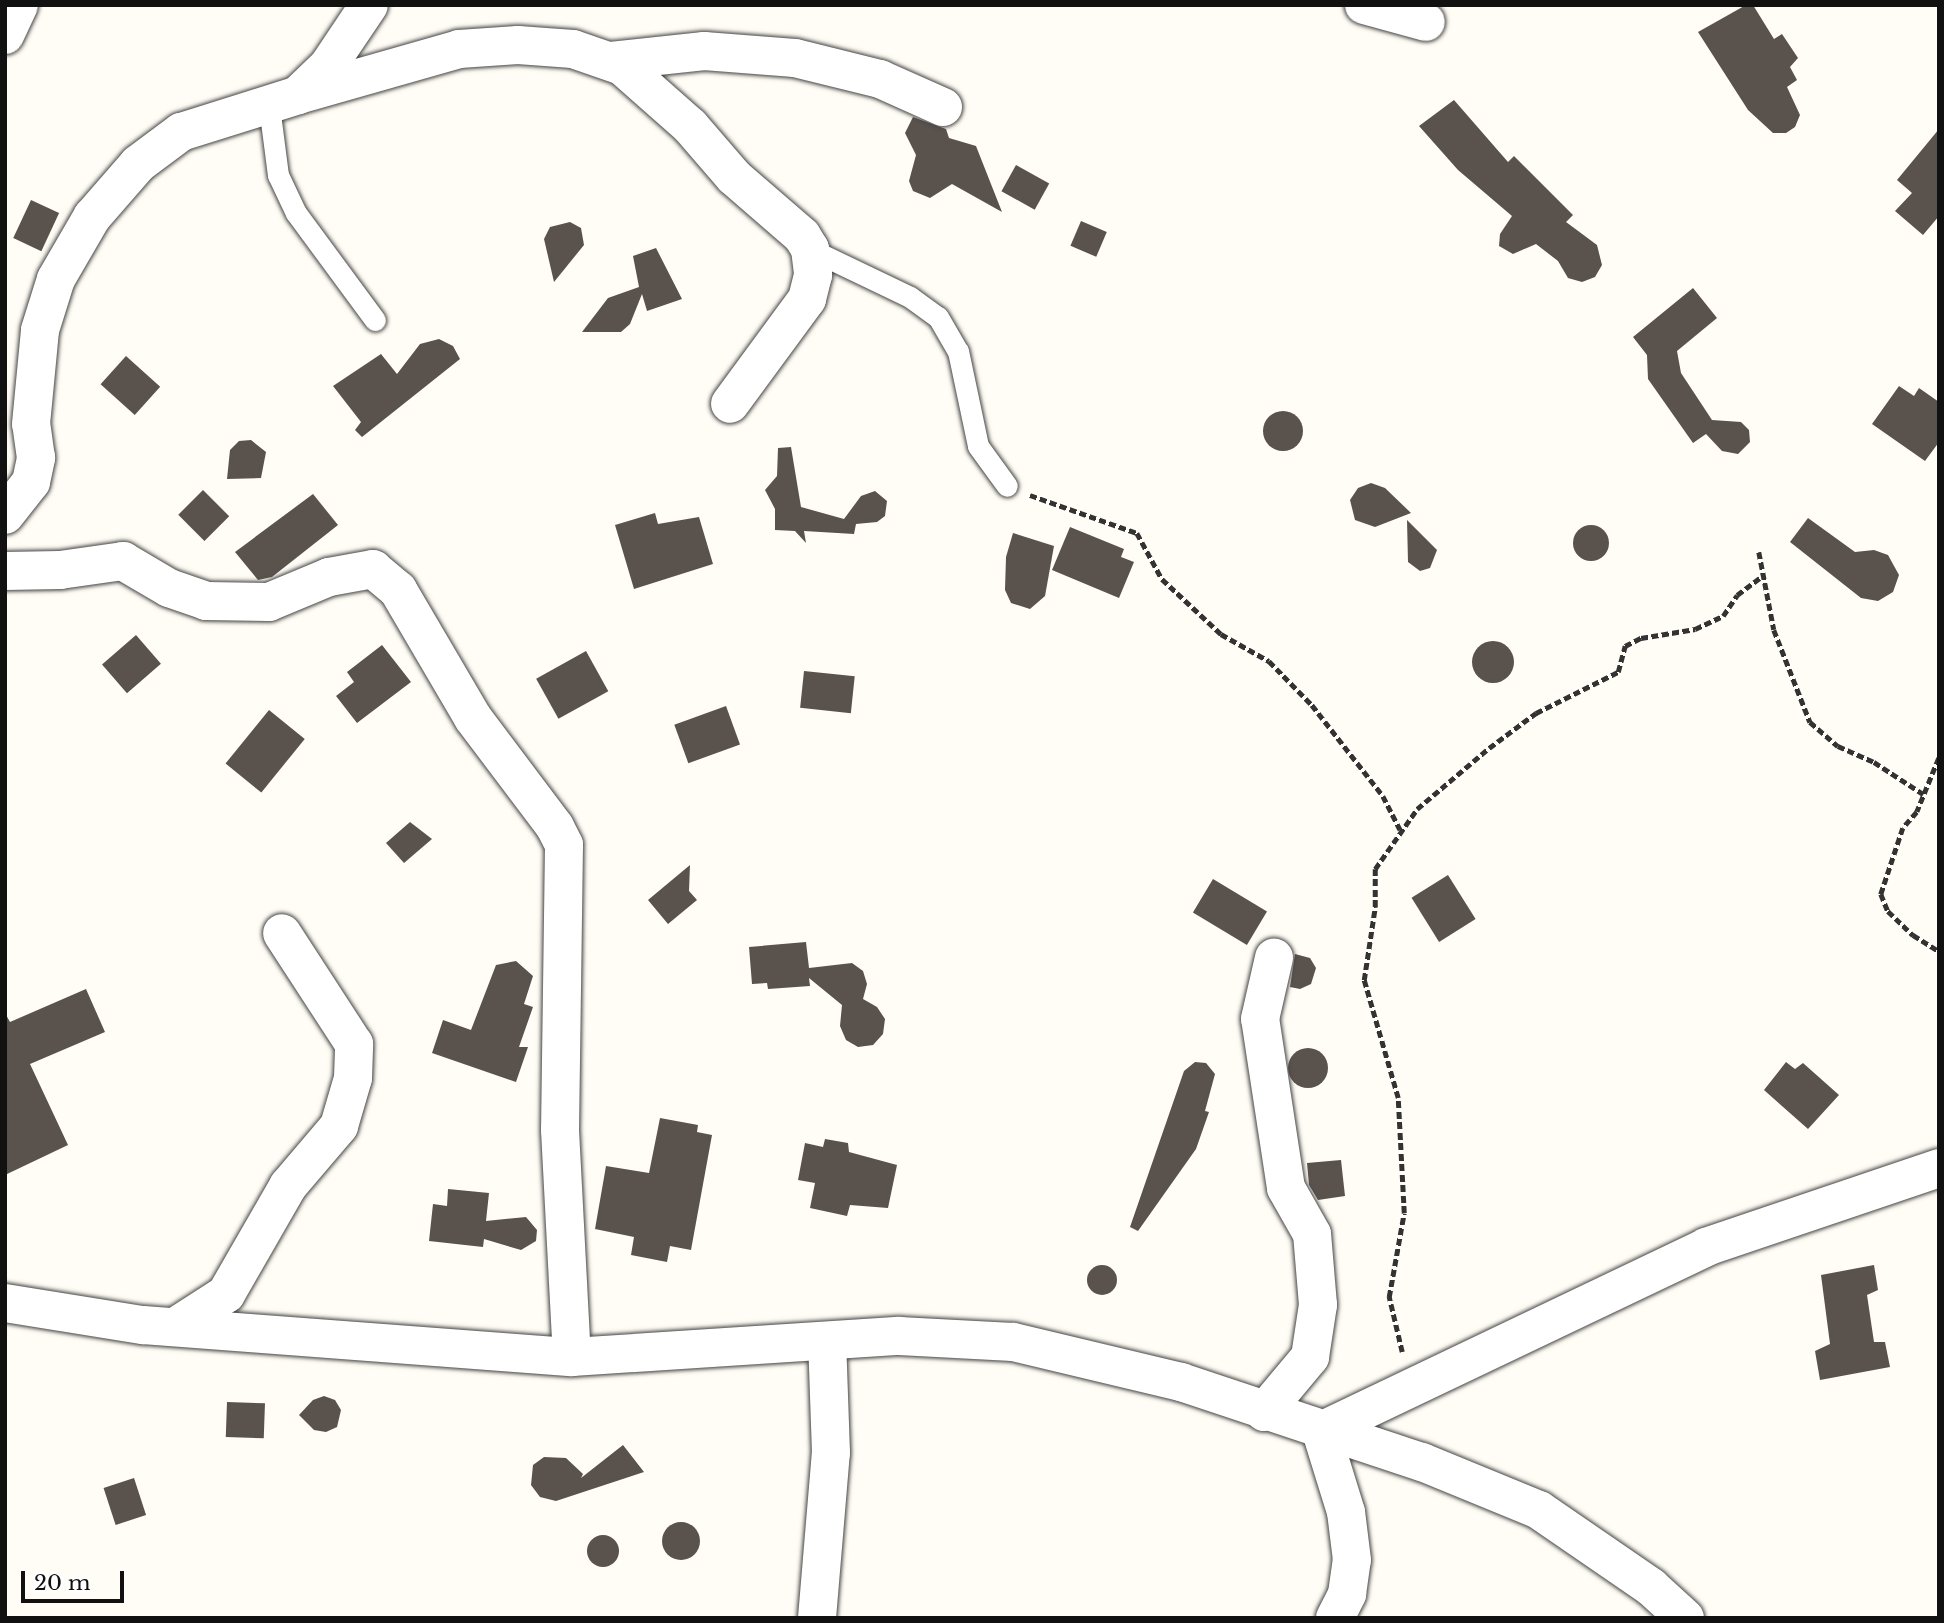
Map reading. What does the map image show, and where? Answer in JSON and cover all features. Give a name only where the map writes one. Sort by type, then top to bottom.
[{"type":"street","points":[[5,34],[19,5]]},
{"type":"street","points":[[284,100],[328,66],[369,5]]},
{"type":"street","points":[[1364,5],[1426,22]]},
{"type":"street","points":[[5,515],[31,482],[36,458],[31,424],[40,330],[56,279],[92,217],[138,164],[181,132],[225,115],[459,49],[518,45],[573,49],[611,61],[690,126],[734,177],[802,236],[810,249],[813,275],[807,299],[730,404]]},
{"type":"street","points":[[611,61],[704,51],[795,58],[880,79],[943,107]]},
{"type":"street","points":[[5,406],[36,458]]},
{"type":"street","points":[[5,571],[60,570],[123,561],[169,589],[206,601],[269,602],[330,578],[373,569],[398,590],[473,718],[555,827],[564,845],[559,1130],[572,1357]]},
{"type":"street","points":[[175,1327],[226,1294],[288,1186],[339,1126],[353,1079],[354,1044],[282,933]]},
{"type":"street","points":[[1264,1412],[1310,1357],[1318,1305],[1312,1234],[1286,1188],[1260,1019],[1274,958]]},
{"type":"street","points":[[1321,1431],[1706,1247],[1939,1168]]},
{"type":"street","points":[[5,1303],[175,1327],[572,1357],[899,1336],[1013,1342],[1181,1382],[1321,1431],[1422,1462],[1539,1510],[1651,1587],[1685,1618]]},
{"type":"street","points":[[817,1618],[831,1453],[827,1341]]},
{"type":"street","points":[[1321,1431],[1346,1512],[1352,1560],[1348,1594],[1335,1618]]},
{"type":"lane","points":[[284,100],[278,175],[296,213],[375,320]]},
{"type":"lane","points":[[810,249],[910,297],[938,317],[958,351],[978,446],[1007,486]]},
{"type":"path","points":[[1007,486],[1137,533],[1162,579],[1221,634],[1269,661],[1312,705],[1383,796],[1400,830]]},
{"type":"path","points":[[1759,552],[1774,630],[1811,722],[1838,746],[1874,762],[1923,794]]},
{"type":"path","points":[[1414,1387],[1389,1297],[1404,1213],[1397,1138],[1398,1098],[1364,980],[1376,907],[1375,869],[1400,830],[1418,809],[1536,713],[1618,672],[1625,646],[1695,629],[1723,616],[1737,595],[1764,575]]},
{"type":"path","points":[[1939,758],[1917,812],[1903,828],[1881,894],[1896,919],[1939,951]]},
{"type":"building","points":[[1746,5],[1753,5],[1774,39],[1782,34],[1798,58],[1790,67],[1797,80],[1787,87],[1800,115],[1795,127],[1786,133],[1773,133],[1748,110],[1698,32]]},
{"type":"building","points":[[1454,100],[1508,162],[1514,156],[1573,215],[1566,222],[1597,245],[1602,265],[1595,277],[1582,282],[1568,278],[1558,261],[1536,244],[1513,254],[1499,246],[1500,234],[1512,216],[1458,170],[1419,126]]},
{"type":"building","points":[[913,117],[946,129],[949,138],[976,146],[1002,212],[952,184],[930,198],[913,191],[909,181],[916,155],[905,133]]},
{"type":"building","points":[[1939,129],[1939,216],[1923,235],[1895,211],[1912,193],[1897,180]]},
{"type":"building","points":[[1016,165],[1049,183],[1035,210],[1001,191]]},
{"type":"building","points":[[31,200],[59,213],[41,251],[13,238]]},
{"type":"building","points":[[1081,221],[1107,232],[1096,257],[1070,246]]},
{"type":"building","points":[[570,222],[581,228],[584,245],[554,282],[544,239],[550,227]]},
{"type":"building","points":[[656,248],[682,299],[647,311],[642,294],[630,324],[621,332],[582,332],[608,298],[639,287],[633,256]]},
{"type":"building","points":[[1693,288],[1717,318],[1677,351],[1681,373],[1712,420],[1741,422],[1749,430],[1750,442],[1738,454],[1722,451],[1706,434],[1693,443],[1648,379],[1647,355],[1633,337]]},
{"type":"building","points":[[439,339],[453,346],[460,359],[362,437],[355,430],[361,422],[333,386],[381,354],[397,374],[420,344]]},
{"type":"building","points":[[126,356],[160,387],[135,415],[101,384]]},
{"type":"building","points":[[1899,386],[1914,396],[1919,388],[1939,402],[1939,442],[1925,461],[1872,424]]},
{"type":"building","points":[[1283,411],[1297,417],[1303,431],[1297,445],[1283,451],[1269,445],[1263,431],[1269,417]]},
{"type":"building","points":[[251,440],[266,452],[261,478],[227,479],[230,450],[239,441]]},
{"type":"building","points":[[791,447],[801,507],[844,519],[861,496],[875,491],[887,501],[885,516],[877,522],[856,524],[854,534],[804,531],[806,543],[795,531],[775,530],[775,509],[765,490],[777,476],[778,448]]},
{"type":"building","points":[[1371,483],[1385,488],[1411,513],[1375,527],[1355,520],[1350,500],[1358,488]]},
{"type":"building","points":[[203,490],[229,516],[204,541],[178,515]]},
{"type":"building","points":[[313,494],[338,525],[272,577],[258,580],[235,552]]},
{"type":"building","points":[[655,513],[658,524],[699,517],[713,564],[634,589],[615,525]]},
{"type":"building","points":[[1808,518],[1855,552],[1874,550],[1888,555],[1899,575],[1893,592],[1878,601],[1861,598],[1790,542]]},
{"type":"building","points":[[1407,520],[1437,550],[1430,568],[1420,571],[1408,562]]},
{"type":"building","points":[[1591,525],[1604,530],[1609,543],[1604,556],[1591,561],[1578,556],[1573,543],[1578,530]]},
{"type":"building","points":[[1070,527],[1124,549],[1121,557],[1134,562],[1119,598],[1052,570]]},
{"type":"building","points":[[1013,533],[1054,546],[1045,596],[1030,609],[1011,603],[1005,590],[1006,557]]},
{"type":"building","points":[[136,635],[161,664],[127,693],[102,665]]},
{"type":"building","points":[[1493,641],[1508,647],[1514,662],[1508,677],[1493,683],[1478,677],[1472,662],[1478,647]]},
{"type":"building","points":[[382,645],[411,682],[357,723],[336,696],[354,682],[347,672]]},
{"type":"building","points":[[586,651],[608,691],[558,719],[536,679]]},
{"type":"building","points":[[804,671],[855,676],[851,713],[800,708]]},
{"type":"building","points":[[726,706],[740,745],[688,763],[674,725]]},
{"type":"building","points":[[269,710],[305,739],[261,793],[226,764]]},
{"type":"building","points":[[410,822],[432,839],[404,863],[386,843]]},
{"type":"building","points":[[690,865],[689,891],[697,900],[668,924],[648,900]]},
{"type":"building","points":[[1448,875],[1476,919],[1439,942],[1412,898]]},
{"type":"building","points":[[1213,879],[1267,911],[1247,945],[1193,912]]},
{"type":"building","points":[[806,942],[809,968],[852,963],[863,971],[867,984],[863,999],[877,1007],[885,1019],[883,1034],[873,1045],[858,1047],[846,1040],[840,1026],[842,1005],[809,978],[810,986],[768,989],[767,983],[752,984],[749,947]]},
{"type":"building","points":[[1295,954],[1310,958],[1316,968],[1311,984],[1300,989],[1290,987]]},
{"type":"building","points":[[516,961],[533,976],[524,1004],[533,1007],[519,1047],[528,1047],[516,1082],[432,1053],[443,1020],[471,1030],[496,965]]},
{"type":"building","points":[[86,989],[105,1032],[30,1064],[68,1145],[5,1175],[5,1013],[10,1022]]},
{"type":"building","points":[[1308,1048],[1322,1054],[1328,1068],[1322,1082],[1308,1088],[1294,1082],[1288,1068],[1294,1054]]},
{"type":"building","points":[[1195,1062],[1206,1063],[1215,1074],[1205,1111],[1209,1112],[1196,1149],[1138,1231],[1130,1227],[1184,1071]]},
{"type":"building","points":[[1786,1062],[1795,1069],[1803,1063],[1839,1095],[1808,1129],[1764,1090]]},
{"type":"building","points":[[660,1118],[698,1125],[697,1132],[712,1135],[691,1250],[670,1246],[667,1262],[631,1255],[634,1237],[595,1229],[606,1166],[649,1173]]},
{"type":"building","points":[[825,1139],[848,1143],[849,1152],[897,1165],[888,1208],[850,1205],[847,1216],[810,1208],[815,1183],[798,1180],[805,1143],[823,1147]]},
{"type":"building","points":[[1341,1160],[1345,1196],[1318,1200],[1309,1185],[1307,1163]]},
{"type":"building","points":[[448,1189],[489,1193],[486,1221],[526,1217],[537,1230],[536,1241],[521,1250],[484,1239],[483,1247],[429,1241],[433,1204],[447,1206]]},
{"type":"building","points":[[1102,1265],[1113,1269],[1117,1280],[1113,1291],[1102,1295],[1091,1291],[1087,1280],[1091,1269]]},
{"type":"building","points":[[1874,1265],[1878,1290],[1867,1295],[1874,1342],[1885,1342],[1890,1367],[1820,1380],[1815,1351],[1830,1344],[1821,1275]]},
{"type":"building","points":[[324,1396],[335,1400],[341,1410],[337,1427],[326,1432],[314,1430],[299,1415],[313,1400]]},
{"type":"building","points":[[227,1402],[265,1403],[264,1438],[226,1437]]},
{"type":"building","points":[[623,1445],[644,1472],[556,1501],[540,1497],[531,1485],[533,1465],[544,1457],[566,1458],[583,1474],[581,1478]]},
{"type":"building","points":[[134,1478],[146,1515],[116,1525],[104,1488]]},
{"type":"building","points":[[681,1522],[694,1528],[700,1541],[694,1554],[681,1560],[668,1554],[662,1541],[668,1528]]},
{"type":"building","points":[[603,1535],[614,1540],[619,1551],[614,1562],[603,1567],[592,1562],[587,1551],[592,1540]]}]
